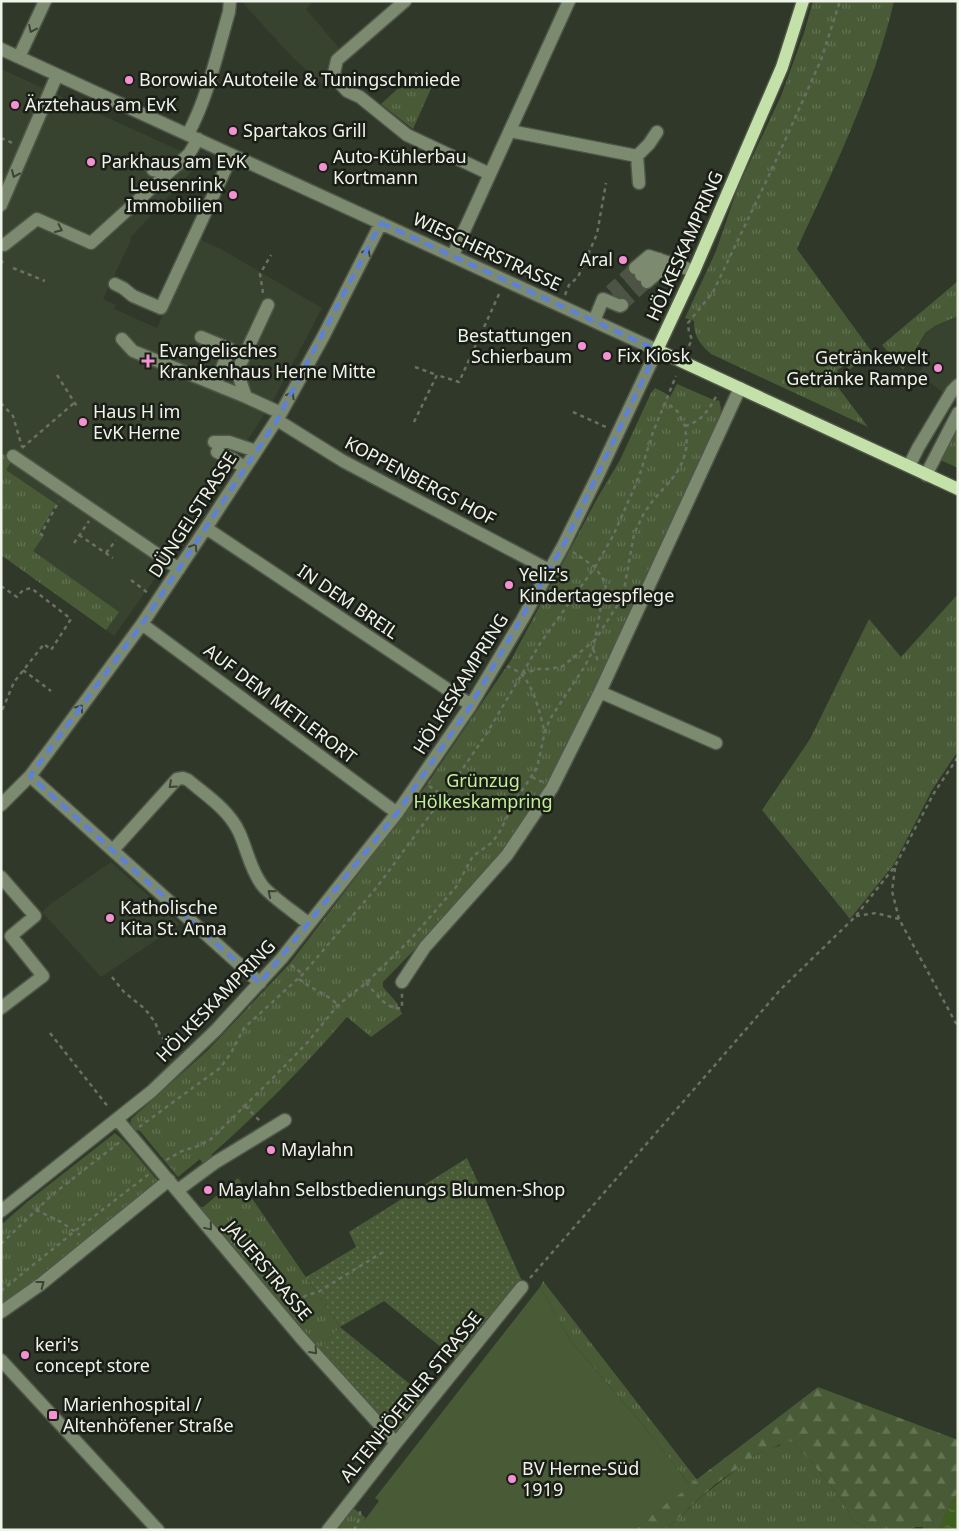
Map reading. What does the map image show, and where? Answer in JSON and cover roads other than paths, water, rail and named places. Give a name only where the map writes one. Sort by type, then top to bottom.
[{"type":"main road","name":"HÖLKESKAMPRING","points":[[657,350],[694,271],[782,67],[803,1]]},
{"type":"main road","name":"WIESCHERSTRASSE","points":[[657,350],[958,489]]},
{"type":"street","points":[[19,57],[45,1]]},
{"type":"street","points":[[2,251],[37,219],[91,243],[189,154],[194,123],[229,12],[230,1]]},
{"type":"street","points":[[405,1],[337,60],[334,73],[337,80],[347,91],[360,97],[407,135],[490,174]]},
{"type":"street","points":[[453,255],[569,1]]},
{"type":"street","name":"WIESCHERSTRASSE","points":[[1,49],[657,350]]},
{"type":"street","points":[[1,205],[31,144],[57,75]]},
{"type":"street","points":[[510,130],[637,156]]},
{"type":"street","points":[[639,183],[637,156],[649,144],[657,132]]},
{"type":"street","points":[[115,284],[133,296],[161,308],[232,155]]},
{"type":"street","points":[[152,170],[168,172]]},
{"type":"street","name":"DÜNGELSTRASSE","points":[[1,805],[30,776],[142,624],[279,417],[324,338],[381,223]]},
{"type":"street","points":[[664,261],[641,275],[649,256],[664,261],[694,271]]},
{"type":"street","points":[[594,321],[612,299]]},
{"type":"street","points":[[246,397],[240,380],[240,365],[268,305]]},
{"type":"street","points":[[201,336],[230,350],[215,384]]},
{"type":"street","name":"KOPPENBERGS HOF","points":[[122,338],[133,351],[246,397],[351,465],[549,570]]},
{"type":"street","name":"HÖLKESKAMPRING","points":[[1,1211],[152,1091],[184,1062],[260,983],[398,813],[471,705],[549,570],[618,433],[657,350]]},
{"type":"street","points":[[909,466],[952,391],[958,385]]},
{"type":"street","points":[[402,982],[425,946],[507,855],[552,788],[600,692],[740,388]]},
{"type":"street","points":[[926,475],[958,413]]},
{"type":"street","points":[[245,468],[215,447],[229,442],[256,451]]},
{"type":"street","points":[[18,452],[66,492],[179,569]]},
{"type":"street","name":"IN DEM BREIL","points":[[206,528],[471,705]]},
{"type":"street","name":"AUF DEM METLERORT","points":[[142,624],[398,813]]},
{"type":"street","points":[[600,692],[716,743]]},
{"type":"street","points":[[30,776],[260,983]]},
{"type":"street","points":[[113,850],[177,779],[183,778],[188,780],[225,811],[239,832],[249,860],[263,886],[309,924]]},
{"type":"street","points":[[1,877],[35,916],[11,936],[42,976],[1,1008]]},
{"type":"street","name":"JAUERSTRASSE","points":[[117,1119],[281,1313],[396,1442]]},
{"type":"street","points":[[178,1190],[216,1162],[285,1120]]},
{"type":"street","points":[[1,1312],[41,1284],[169,1180]]},
{"type":"street","name":"ALTENHÖFENER STRASSE","points":[[328,1530],[396,1442],[522,1287]]},
{"type":"street","points":[[1,1360],[158,1530]]},
{"type":"water","points":[[958,1492],[958,1530],[939,1530],[946,1513]]},
{"type":"tunnel","points":[[610,291],[635,268]]},
{"type":"tunnel","points":[[616,298],[641,275]]},
{"type":"tunnel","points":[[622,305],[647,282]]},
{"type":"place","name":"Borowiak Autoteile & Tuningschmiede","points":[[129,80]]},
{"type":"place","name":"Ärztehaus am EvK","points":[[15,105]]},
{"type":"place","name":"Spartakos Grill","points":[[233,131]]},
{"type":"place","name":"Parkhaus am EvK","points":[[91,162]]},
{"type":"place","name":"Auto-Kühlerbau Kortmann","points":[[323,167]]},
{"type":"place","name":"Leusenrink Immobilien","points":[[233,195]]},
{"type":"place","name":"Aral","points":[[623,260]]},
{"type":"place","name":"Bestattungen Schierbaum","points":[[582,346]]},
{"type":"place","name":"Fix Kiosk","points":[[607,356]]},
{"type":"place","name":"Evangelisches Krankenhaus Herne Mitte","points":[[148,361]]},
{"type":"place","name":"Getränkewelt Getränke Rampe","points":[[938,368]]},
{"type":"place","name":"Haus H im EvK Herne","points":[[83,422]]},
{"type":"place","name":"Yeliz's Kindertagespflege","points":[[509,585]]},
{"type":"place","name":"Katholische Kita St. Anna","points":[[110,918]]},
{"type":"place","name":"Maylahn","points":[[271,1150]]},
{"type":"place","name":"Maylahn Selbstbedienungs Blumen-Shop","points":[[208,1190]]},
{"type":"place","name":"keri's concept store","points":[[25,1355]]},
{"type":"place","name":"Marienhospital / Altenhöfener Straße","points":[[53,1415]]},
{"type":"place","name":"BV Herne-Süd 1919","points":[[512,1479]]},
{"type":"park label","name":"Grünzug Hölkeskampring","points":[[483,791]]}]
